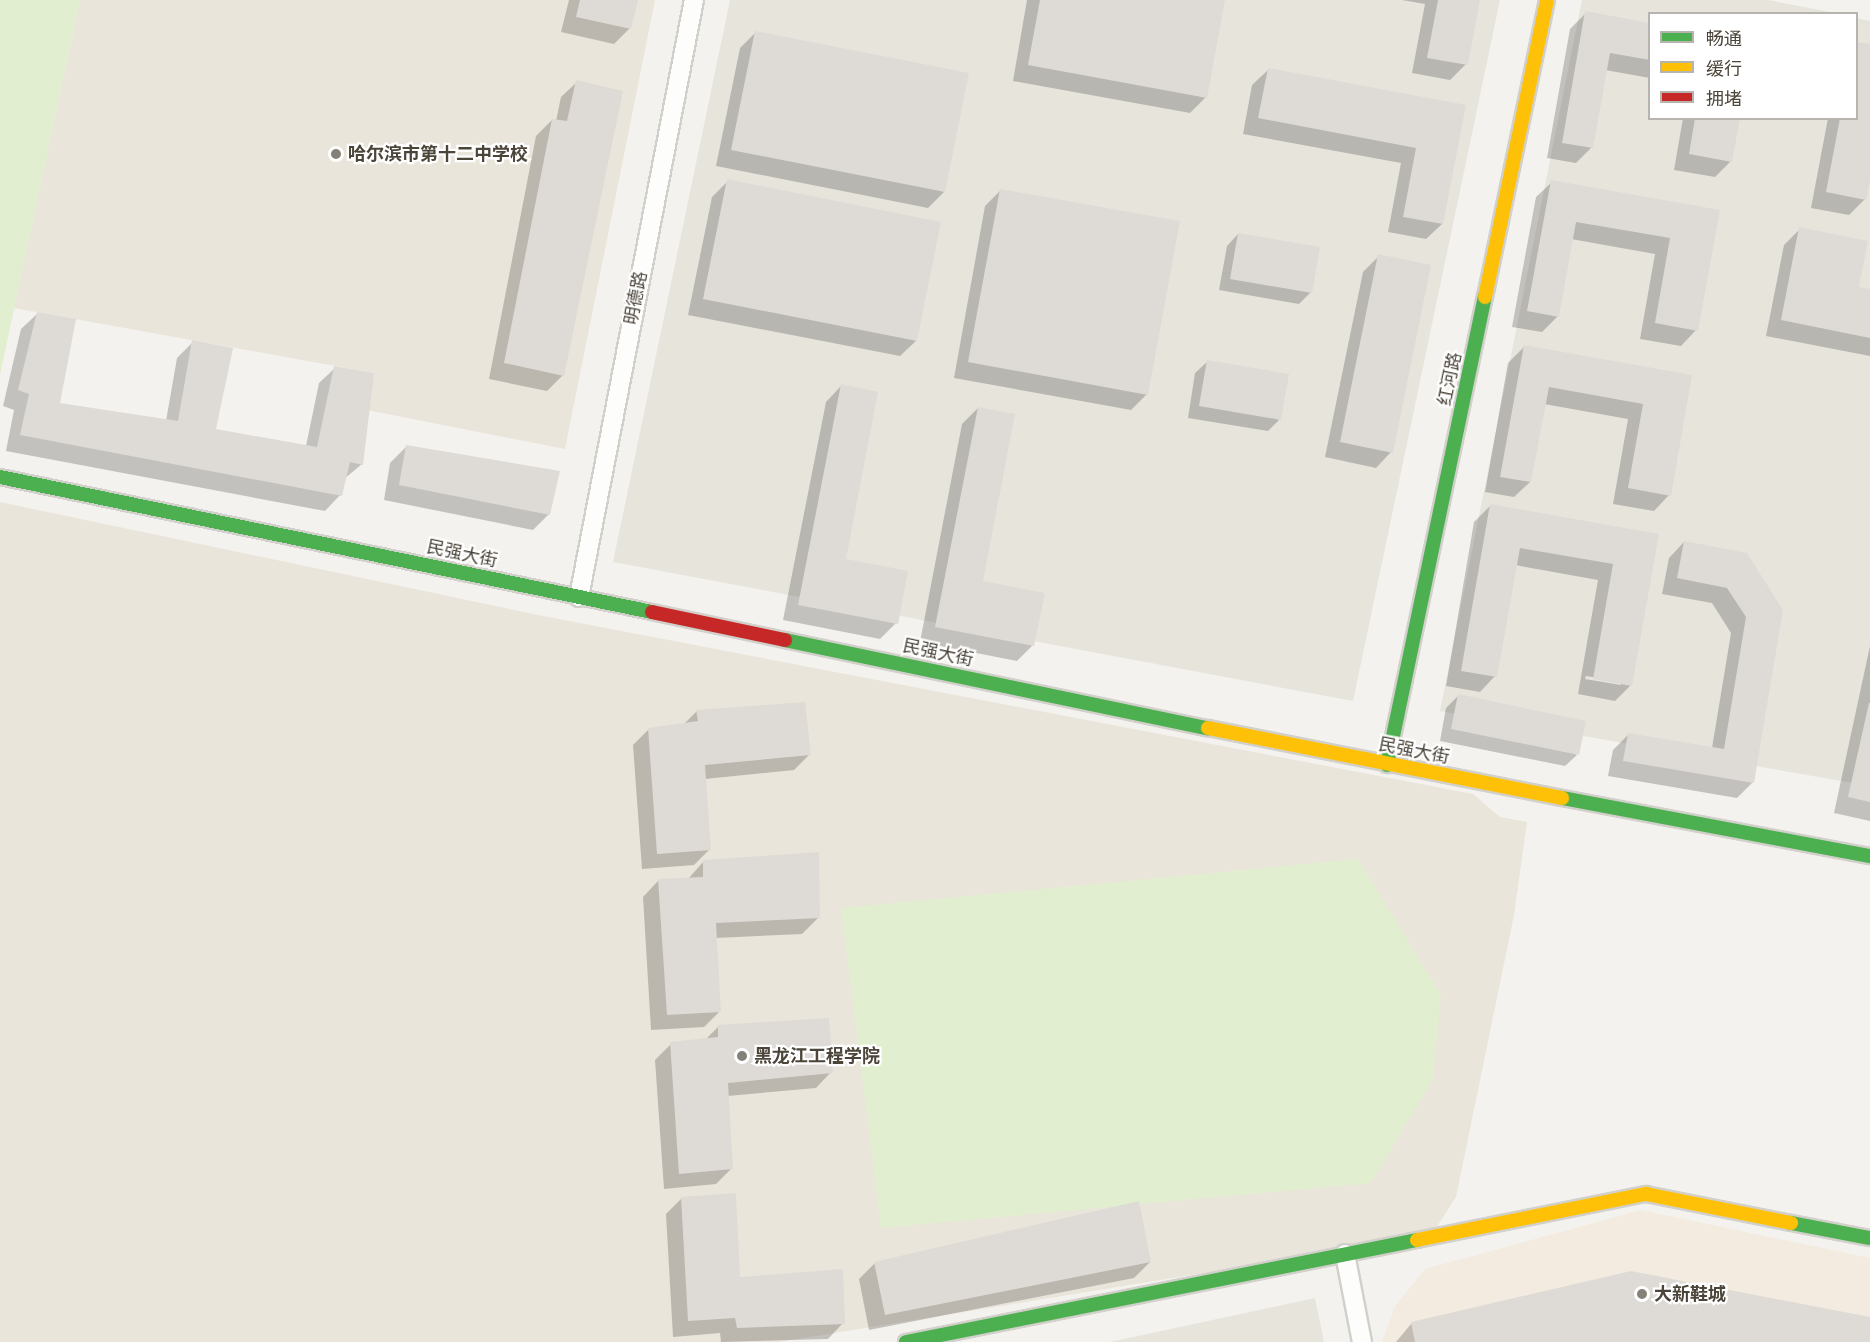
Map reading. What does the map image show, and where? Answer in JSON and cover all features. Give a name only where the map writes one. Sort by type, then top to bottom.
[{"type":"street","name":"明德路","points":[[579,597],[693,0]]},
{"type":"street","name":"红河路","points":[[1387,765],[1547,0]]},
{"type":"street","name":"民强大街","points":[[0,477],[1387,765],[1870,856]]},
{"type":"street","points":[[906,1342],[1646,1194],[1870,1238]]},
{"type":"street","points":[[1345,1254],[1362,1342]]},
{"type":"shaded area","name":"哈尔滨市第十二中学校","points":[[80,0],[655,0],[565,449],[367,410],[374,373],[14,308]]},
{"type":"shaded area","points":[[730,0],[1500,0],[1353,701],[613,562]]},
{"type":"shaded area","points":[[1582,0],[1768,0],[1830,12],[1648,12],[1648,120],[1858,120],[1858,18],[1870,21],[1870,786],[1440,711]]},
{"type":"shaded area","name":"黑龙江工程学院","points":[[0,502],[538,615],[1473,794],[1500,817],[1527,822],[1514,915],[1456,1197],[1431,1236],[779,1342],[0,1342]]},
{"type":"shaded area","points":[[1641,1210],[1870,1258],[1870,1342],[1382,1342],[1395,1306],[1425,1269]]},
{"type":"shaded area","points":[[1315,1298],[1324,1342],[1110,1342]]},
{"type":"green space","points":[[0,0],[80,0],[0,375]]},
{"type":"green space","points":[[1358,859],[1441,995],[1433,1079],[1371,1183],[881,1228],[841,908]]},
{"type":"building","points":[[580,0],[638,0],[631,29],[576,17]]},
{"type":"building","points":[[1040,0],[1225,0],[1207,98],[1028,65]]},
{"type":"building","points":[[1438,0],[1480,0],[1468,65],[1427,58]]},
{"type":"building","points":[[1585,11],[1648,23],[1648,60],[1610,53],[1593,148],[1562,143]]},
{"type":"building","points":[[755,31],[969,73],[945,192],[731,150]]},
{"type":"building","points":[[1858,42],[1870,44],[1870,181],[1866,200],[1826,192],[1840,120],[1858,120]]},
{"type":"building","points":[[1268,68],[1466,105],[1443,224],[1403,217],[1416,148],[1258,118]]},
{"type":"building","points":[[576,80],[623,91],[564,376],[504,363],[552,119],[567,121]]},
{"type":"building","points":[[1695,120],[1740,120],[1732,162],[1689,154]]},
{"type":"building","points":[[727,179],[941,222],[917,341],[703,299]]},
{"type":"building","points":[[1551,180],[1720,210],[1698,331],[1655,323],[1670,238],[1576,222],[1559,317],[1527,311]]},
{"type":"building","points":[[1000,189],[1180,221],[1148,395],[968,362]]},
{"type":"building","points":[[1799,227],[1868,241],[1859,287],[1870,289],[1870,338],[1781,320]]},
{"type":"building","points":[[1238,233],[1320,247],[1312,293],[1230,279]]},
{"type":"building","points":[[1378,254],[1431,265],[1393,453],[1340,442]]},
{"type":"building","points":[[37,312],[76,319],[60,403],[178,421],[192,340],[233,348],[216,429],[317,447],[334,366],[374,373],[363,465],[350,462],[342,496],[20,435],[29,394],[18,390]]},
{"type":"building","points":[[1524,345],[1692,375],[1671,496],[1628,488],[1643,404],[1549,387],[1531,482],[1500,477]]},
{"type":"building","points":[[1207,360],[1289,374],[1281,420],[1199,406]]},
{"type":"building","points":[[841,384],[878,392],[846,559],[908,571],[898,624],[798,605]]},
{"type":"building","points":[[978,407],[1015,414],[983,581],[1045,593],[1034,646],[935,627]]},
{"type":"building","points":[[406,445],[560,471],[550,515],[399,485]]},
{"type":"building","points":[[1490,504],[1659,534],[1632,686],[1593,679],[1613,564],[1520,548],[1497,677],[1461,671]]},
{"type":"building","points":[[1684,541],[1747,553],[1783,610],[1754,783],[1623,761],[1628,733],[1724,749],[1746,617],[1727,588],[1677,578]]},
{"type":"building","points":[[1458,694],[1586,721],[1579,755],[1451,729]]},
{"type":"building","points":[[805,702],[811,755],[705,765],[711,850],[657,854],[648,728],[698,721],[696,710]]},
{"type":"building","points":[[1870,703],[1870,802],[1848,797]]},
{"type":"building","points":[[819,852],[820,918],[716,923],[721,1012],[667,1015],[658,879],[703,877],[703,860]]},
{"type":"building","points":[[829,1018],[833,1073],[728,1083],[733,1169],[679,1174],[670,1042],[718,1037],[718,1025]]},
{"type":"building","points":[[736,1193],[740,1277],[843,1269],[845,1324],[737,1328],[735,1318],[688,1321],[681,1197]]},
{"type":"building","points":[[1139,1201],[1151,1262],[885,1315],[874,1262]]},
{"type":"building","name":"大新鞋城","points":[[1631,1271],[1870,1317],[1870,1342],[1415,1342],[1411,1322]]},
{"type":"traffic: fast","points":[[1387,765],[1485,297]]},
{"type":"traffic: fast","points":[[0,477],[652,612]]},
{"type":"traffic: fast","points":[[785,640],[1208,728]]},
{"type":"traffic: fast","points":[[1562,798],[1870,856]]},
{"type":"traffic: fast","points":[[1791,1223],[1870,1238]]},
{"type":"traffic: fast","points":[[906,1342],[1417,1240]]},
{"type":"traffic: slow","points":[[1485,297],[1547,0]]},
{"type":"traffic: slow","points":[[1208,728],[1562,798]]},
{"type":"traffic: slow","points":[[1417,1240],[1646,1194],[1791,1223]]},
{"type":"traffic: jam","points":[[652,612],[785,640]]},
{"type":"place","name":"哈尔滨市第十二中学校","points":[[336,154]]},
{"type":"place","name":"黑龙江工程学院","points":[[742,1056]]},
{"type":"place","name":"大新鞋城","points":[[1642,1294]]}]
